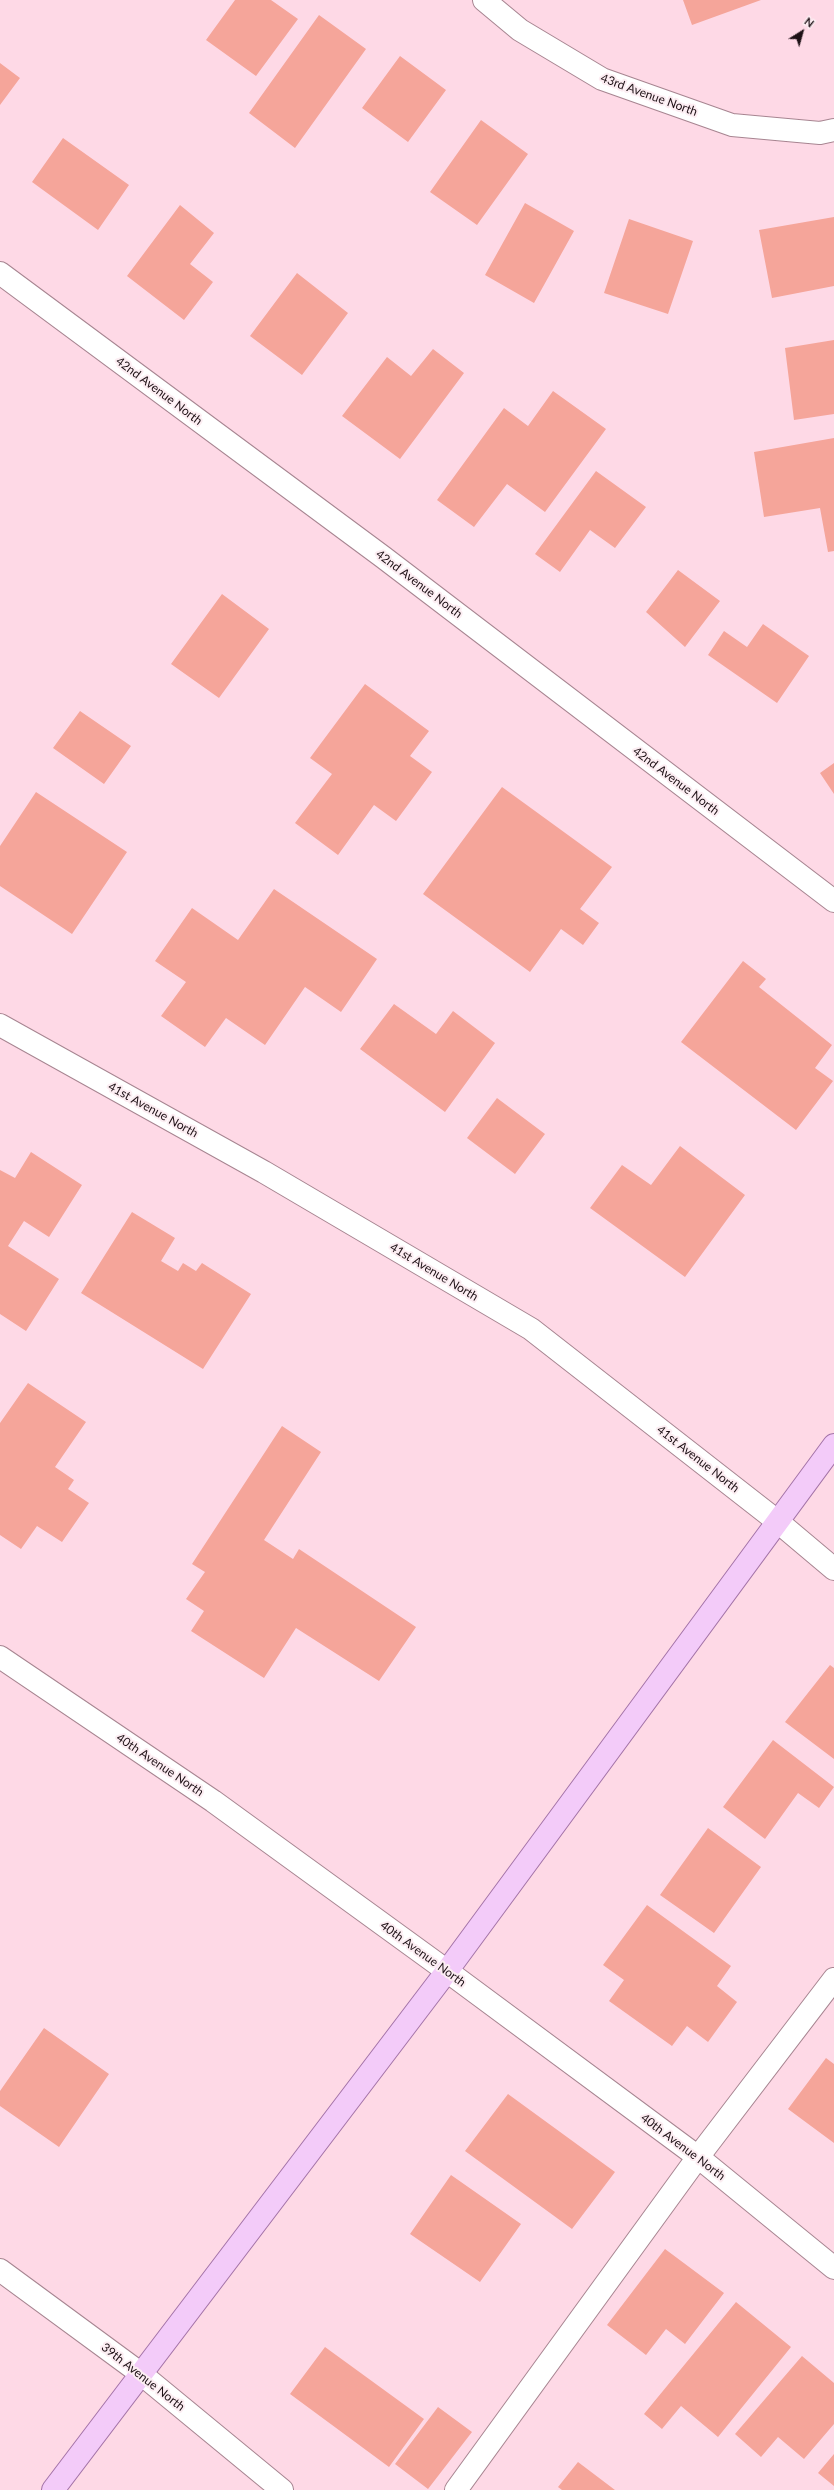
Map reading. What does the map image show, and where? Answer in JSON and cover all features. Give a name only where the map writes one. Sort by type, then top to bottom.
[{"type":"main road","points":[[53,2490],[140,2373],[447,1971],[834,1445]]},
{"type":"street","name":"43rd Avenue North","points":[[484,0],[520,30],[602,79],[732,125],[820,133],[834,130]]},
{"type":"street","name":"42nd Avenue North","points":[[0,273],[383,557],[834,901]]},
{"type":"street","name":"41st Avenue North","points":[[0,1025],[264,1172],[531,1329],[777,1521],[834,1569]]},
{"type":"street","name":"40th Avenue North","points":[[0,1657],[213,1801],[447,1971],[698,2157],[834,2268]]},
{"type":"street","points":[[456,2490],[698,2157],[834,1979]]},
{"type":"street","name":"39th Avenue North","points":[[0,2270],[140,2373],[282,2490]]},
{"type":"building","points":[[235,0],[271,0],[298,19],[256,76],[206,40]]},
{"type":"building","points":[[683,0],[761,0],[692,25]]},
{"type":"building","points":[[319,15],[366,49],[295,148],[249,113]]},
{"type":"building","points":[[400,56],[446,90],[408,142],[362,108]]},
{"type":"building","points":[[0,63],[20,78],[0,105]]},
{"type":"building","points":[[481,120],[528,154],[477,225],[430,192]]},
{"type":"building","points":[[63,138],[129,185],[98,230],[32,182]]},
{"type":"building","points":[[525,203],[574,231],[534,303],[485,275]]},
{"type":"building","points":[[180,205],[214,233],[190,264],[213,282],[184,320],[127,276]]},
{"type":"building","points":[[834,217],[834,286],[772,298],[759,230]]},
{"type":"building","points":[[629,219],[693,241],[668,314],[604,293]]},
{"type":"building","points":[[297,273],[348,313],[302,375],[250,336]]},
{"type":"building","points":[[834,340],[834,414],[794,420],[785,348]]},
{"type":"building","points":[[433,349],[464,373],[400,459],[342,416],[387,357],[411,376]]},
{"type":"building","points":[[553,391],[606,429],[545,512],[507,484],[474,527],[437,500],[504,408],[528,426]]},
{"type":"building","points":[[834,438],[834,551],[828,552],[820,508],[764,517],[754,452]]},
{"type":"building","points":[[596,471],[646,507],[615,548],[590,530],[560,572],[535,554]]},
{"type":"building","points":[[678,570],[720,601],[685,647],[646,612]]},
{"type":"building","points":[[222,594],[269,629],[219,698],[171,664]]},
{"type":"building","points":[[763,624],[809,656],[777,703],[708,655],[724,631],[747,647]]},
{"type":"building","points":[[365,684],[429,731],[410,756],[432,772],[396,821],[374,805],[338,855],[295,823],[332,774],[310,758]]},
{"type":"building","points":[[80,711],[131,746],[104,784],[53,748]]},
{"type":"building","points":[[834,763],[834,794],[820,773]]},
{"type":"building","points":[[502,787],[612,867],[580,909],[599,923],[583,945],[561,929],[530,972],[423,894]]},
{"type":"building","points":[[36,792],[127,852],[72,934],[0,886],[0,846]]},
{"type":"building","points":[[274,889],[377,959],[341,1012],[305,987],[265,1045],[226,1018],[205,1047],[161,1016],[186,982],[155,961],[192,908],[238,940]]},
{"type":"building","points":[[743,961],[766,979],[759,987],[832,1045],[815,1068],[833,1081],[796,1130],[681,1042]]},
{"type":"building","points":[[394,1004],[436,1034],[453,1011],[495,1043],[445,1112],[360,1049]]},
{"type":"building","points":[[497,1098],[545,1134],[515,1174],[467,1138]]},
{"type":"building","points":[[680,1146],[745,1195],[685,1277],[590,1208],[622,1165],[651,1185]]},
{"type":"building","points":[[31,1152],[82,1185],[49,1237],[24,1221],[8,1246],[59,1279],[26,1331],[0,1314],[0,1170],[15,1178]]},
{"type":"building","points":[[132,1212],[175,1238],[161,1261],[178,1271],[183,1263],[196,1271],[202,1263],[251,1294],[203,1369],[81,1293]]},
{"type":"building","points":[[28,1383],[86,1422],[55,1467],[74,1480],[68,1489],[89,1503],[62,1542],[37,1526],[21,1549],[0,1535],[0,1423]]},
{"type":"building","points":[[282,1426],[321,1452],[264,1540],[293,1559],[299,1549],[416,1627],[379,1681],[296,1628],[264,1678],[191,1631],[204,1611],[186,1599],[205,1572],[192,1564]]},
{"type":"building","points":[[830,1665],[834,1668],[834,1759],[785,1722]]},
{"type":"building","points":[[773,1740],[834,1787],[819,1808],[798,1793],[765,1839],[723,1807]]},
{"type":"building","points":[[708,1828],[761,1867],[714,1933],[660,1895]]},
{"type":"building","points":[[647,1905],[731,1966],[717,1986],[737,2002],[708,2042],[687,2026],[672,2046],[609,2001],[624,1980],[603,1965]]},
{"type":"building","points":[[44,2028],[109,2074],[59,2147],[0,2106],[0,2091]]},
{"type":"building","points":[[826,2058],[834,2064],[834,2143],[788,2109]]},
{"type":"building","points":[[508,2094],[615,2172],[572,2229],[465,2151]]},
{"type":"building","points":[[451,2175],[521,2224],[480,2282],[410,2234]]},
{"type":"building","points":[[665,2249],[724,2293],[685,2344],[666,2329],[646,2355],[607,2325]]},
{"type":"building","points":[[736,2302],[791,2347],[718,2437],[681,2406],[662,2429],[644,2414]]},
{"type":"building","points":[[325,2347],[424,2419],[389,2467],[290,2394]]},
{"type":"building","points":[[802,2356],[834,2383],[834,2424],[804,2459],[778,2437],[761,2457],[735,2434]]},
{"type":"building","points":[[438,2407],[472,2432],[428,2489],[395,2464]]},
{"type":"building","points":[[834,2454],[834,2486],[818,2473]]},
{"type":"building","points":[[578,2462],[615,2490],[562,2490],[558,2487]]}]
